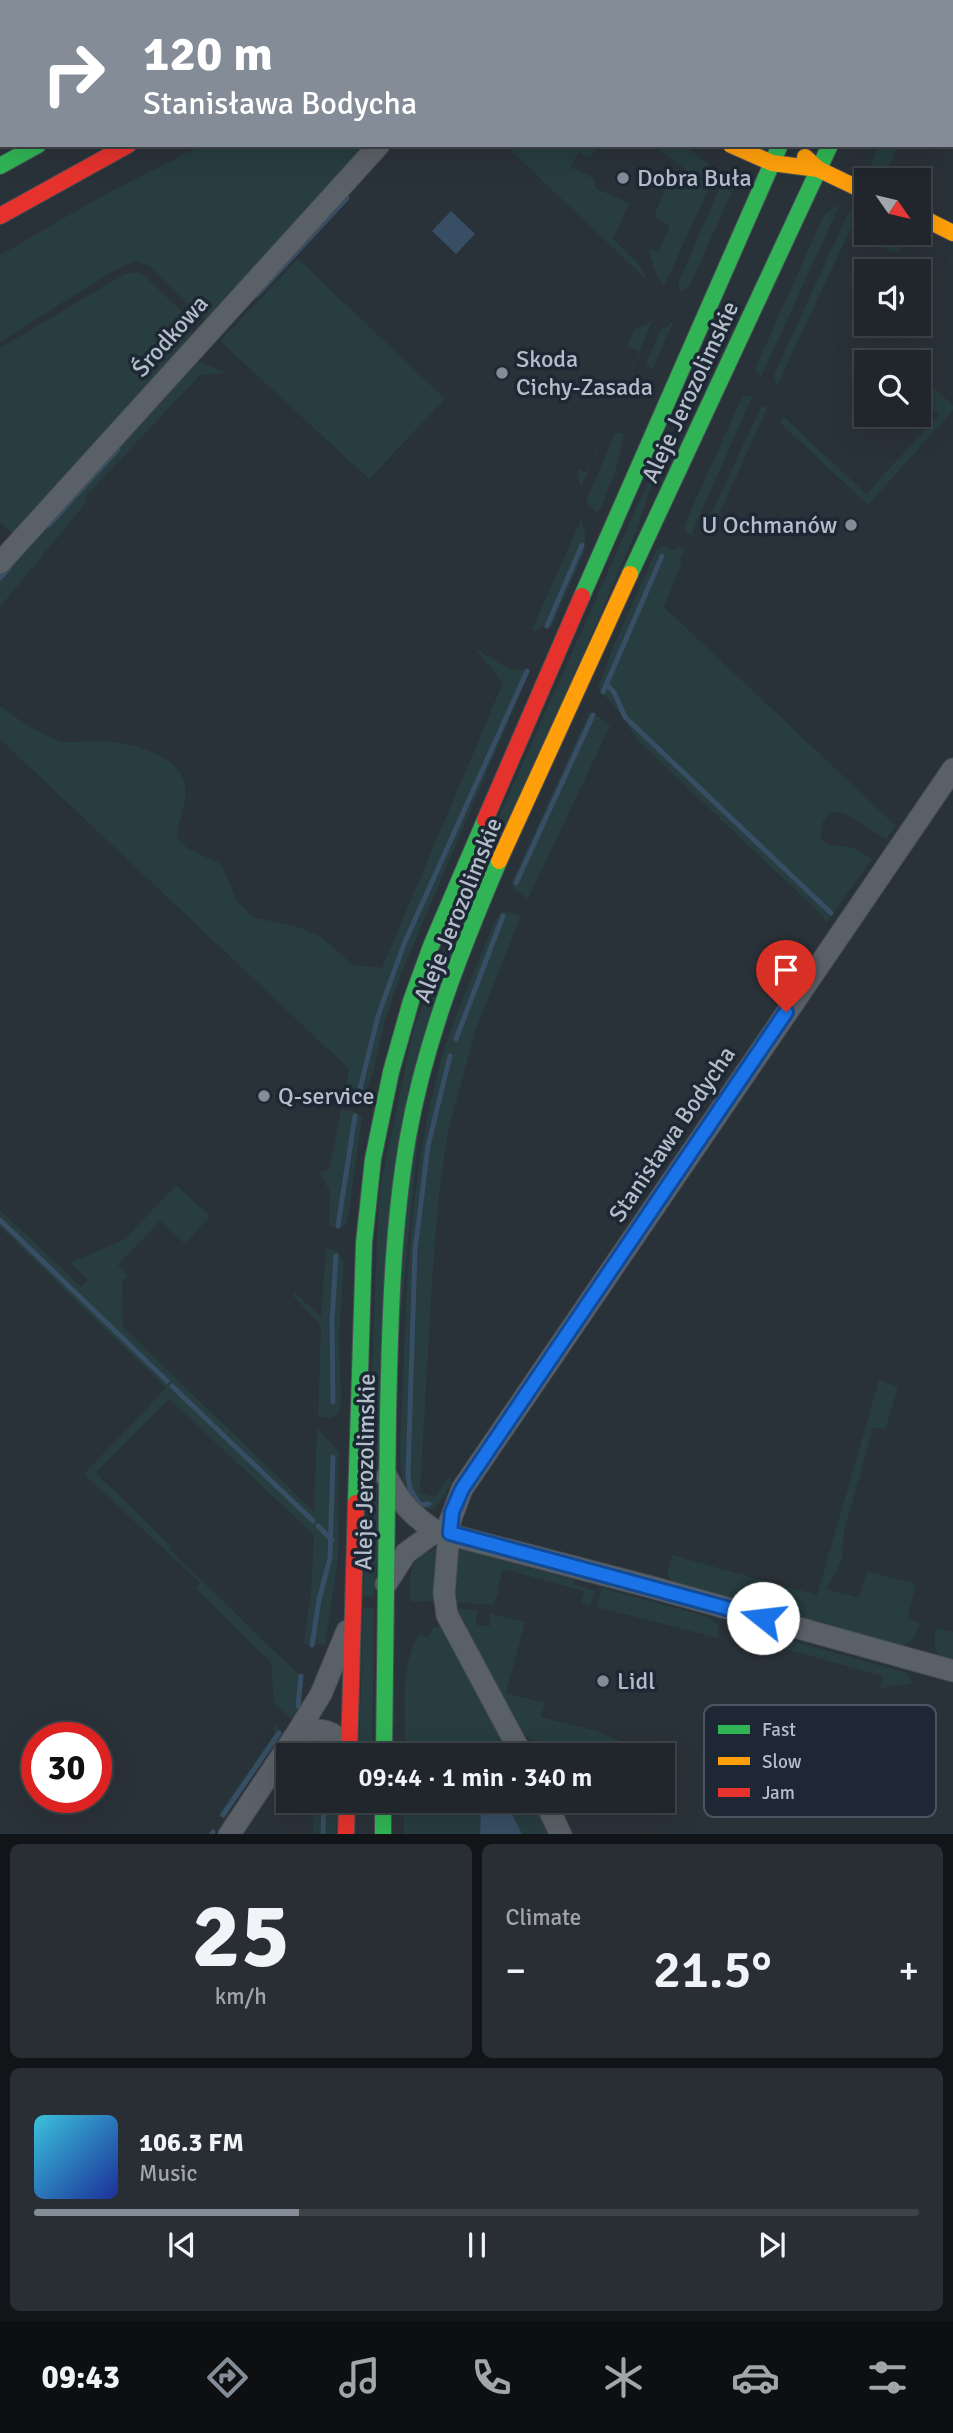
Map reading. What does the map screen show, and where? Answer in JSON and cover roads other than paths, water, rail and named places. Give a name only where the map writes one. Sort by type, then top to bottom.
[{"type":"main road","points":[[0,166],[34,147]]},
{"type":"main road","points":[[0,216],[124,147]]},
{"type":"main road","points":[[72,176],[138,147]]},
{"type":"main road","points":[[736,147],[772,163],[818,169]]},
{"type":"main road","name":"Aleje Jerozolimskie","points":[[349,1743],[364,1243],[373,1159],[382,1108],[400,1037],[431,947],[624,497],[779,147]]},
{"type":"main road","points":[[793,147],[818,169],[854,186]]},
{"type":"main road","name":"Aleje Jerozolimskie","points":[[384,1743],[387,1476],[393,1273],[399,1199],[416,1098],[444,999],[488,890],[575,695],[829,147]]},
{"type":"main road","points":[[931,222],[953,233]]},
{"type":"main road","points":[[346,1834],[347,1813]]},
{"type":"main road","points":[[383,1813],[383,1834]]},
{"type":"street","name":"Środkowa","points":[[0,563],[377,147]]},
{"type":"street","name":"Stanisława Bodycha","points":[[516,1743],[447,1615],[443,1532],[467,1481],[953,769]]},
{"type":"street","points":[[387,1476],[407,1509],[420,1521],[443,1532],[953,1671]]},
{"type":"street","points":[[386,1584],[406,1553],[443,1532]]},
{"type":"street","points":[[230,1834],[325,1686],[352,1615]]},
{"type":"street","points":[[297,1732],[309,1729],[328,1730],[341,1743]]},
{"type":"street","points":[[551,1813],[561,1834]]},
{"type":"water","points":[[451,211],[475,234],[456,254],[432,231]]},
{"type":"water","points":[[481,1813],[511,1813],[522,1834],[480,1834]]},
{"type":"waterway","points":[[257,295],[347,198]]},
{"type":"waterway","points":[[49,525],[118,449]]},
{"type":"waterway","points":[[547,626],[582,545]]},
{"type":"waterway","points":[[603,692],[662,556]]},
{"type":"waterway","points":[[0,578],[9,568]]},
{"type":"waterway","points":[[360,1089],[378,1016],[404,944],[527,671]]},
{"type":"waterway","points":[[606,684],[614,692],[625,717],[831,913]]},
{"type":"waterway","points":[[516,883],[593,715]]},
{"type":"waterway","points":[[456,1039],[503,916]]},
{"type":"waterway","points":[[429,1504],[420,1505],[410,1489],[408,1475],[415,1251],[428,1146],[450,1056]]},
{"type":"waterway","points":[[338,1226],[355,1116]]},
{"type":"waterway","points":[[0,1220],[167,1381]]},
{"type":"waterway","points":[[333,1402],[332,1320],[336,1256]]},
{"type":"waterway","points":[[172,1386],[313,1521]]},
{"type":"waterway","points":[[312,1645],[319,1600],[330,1558],[333,1457]]},
{"type":"waterway","points":[[318,1526],[332,1540]]},
{"type":"waterway","points":[[298,1706],[301,1676]]},
{"type":"waterway","points":[[223,1815],[279,1733]]},
{"type":"waterway","points":[[323,1834],[324,1813]]},
{"type":"place","name":"Dobra Buła","points":[[623,178]]},
{"type":"place","name":"Skoda Cichy-Zasada","points":[[502,373]]},
{"type":"place","name":"U Ochmanów","points":[[851,525]]},
{"type":"place","name":"Q-service","points":[[264,1096]]},
{"type":"place","name":"Lidl","points":[[603,1681]]}]
